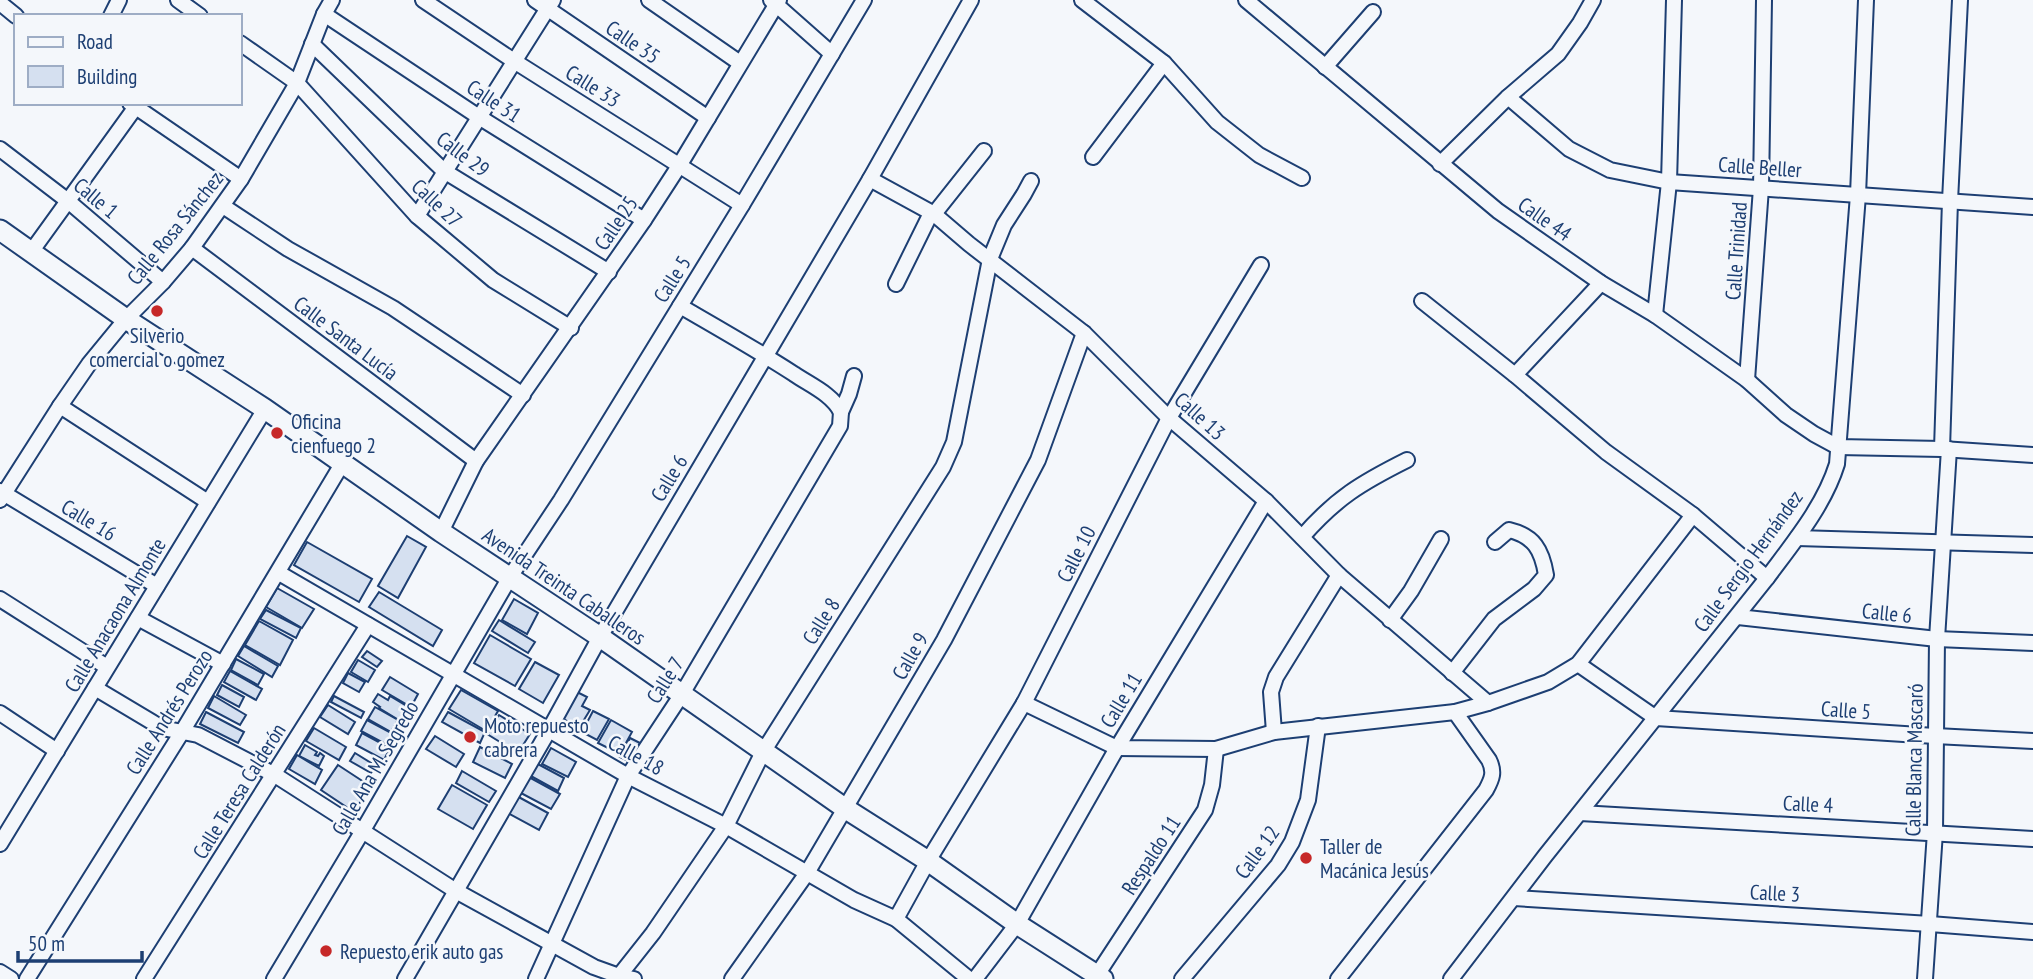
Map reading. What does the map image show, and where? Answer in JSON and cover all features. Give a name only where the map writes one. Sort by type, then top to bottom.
[{"type":"street","points":[[178,0],[197,14]]},
{"type":"street","name":"Calle Rosa Sánchez","points":[[1,495],[89,365],[126,318],[163,282],[192,248],[223,206],[297,83],[332,0]]},
{"type":"street","name":"Calle 33","points":[[423,0],[514,61],[742,205]]},
{"type":"street","name":"Calle 35","points":[[535,0],[550,4],[708,118]]},
{"type":"street","points":[[649,0],[740,63]]},
{"type":"street","name":"Calle 5","points":[[510,577],[561,500],[742,205],[864,0]]},
{"type":"street","name":"Calle 6","points":[[405,979],[600,637],[870,179],[971,0]]},
{"type":"street","points":[[1082,0],[1164,63],[1217,122],[1259,155],[1302,178]]},
{"type":"street","name":"Calle 44","points":[[1247,0],[1498,211],[1601,284],[1655,315],[1747,380],[1786,415],[1838,447]]},
{"type":"street","points":[[1262,14],[1270,0]]},
{"type":"street","points":[[1440,164],[1508,97],[1558,54],[1593,0]]},
{"type":"street","points":[[1655,315],[1669,181],[1674,0]]},
{"type":"street","name":"Calle Trinidad","points":[[1747,380],[1761,188],[1765,0]]},
{"type":"street","name":"Calle Sergio Hernández","points":[[1451,979],[1702,658],[1738,617],[1797,538],[1832,481],[1837,464],[1858,195],[1866,0]]},
{"type":"street","name":"Calle Blanca Mascaró","points":[[1925,979],[1935,832],[1937,639],[1946,449],[1950,201],[1960,0]]},
{"type":"street","points":[[775,1],[832,54]]},
{"type":"street","name":"Calle 25","points":[[441,532],[476,461],[644,220],[708,118],[775,1]]},
{"type":"street","points":[[0,3],[14,14]]},
{"type":"street","points":[[417,216],[550,4]]},
{"type":"street","points":[[1325,67],[1373,12]]},
{"type":"street","name":"Calle 31","points":[[324,14],[479,117],[644,220]]},
{"type":"street","points":[[242,44],[297,83]]},
{"type":"street","name":"Calle 29","points":[[312,44],[444,171],[609,272]]},
{"type":"street","points":[[1093,157],[1164,63]]},
{"type":"street","name":"Calle 27","points":[[297,83],[417,216],[493,280],[570,328]]},
{"type":"street","name":"Calle Beller","points":[[1508,97],[1569,149],[1610,170],[1669,181],[2033,207]]},
{"type":"street","points":[[31,252],[132,106],[241,179]]},
{"type":"street","name":"Calle 1","points":[[0,149],[68,201],[163,282]]},
{"type":"street","points":[[895,284],[932,214],[984,151]]},
{"type":"street","name":"Calle 13","points":[[870,179],[932,214],[1084,334],[1169,418],[1266,501],[1339,575],[1488,703]]},
{"type":"street","name":"Calle 8","points":[[619,976],[653,933],[726,826],[763,752],[949,455],[954,442],[990,259],[1004,225],[1031,181]]},
{"type":"street","points":[[223,206],[288,249],[393,308],[523,395]]},
{"type":"street","name":"Avenida Treinta Caballeros","points":[[0,230],[441,532],[600,637],[846,809],[1100,977]]},
{"type":"street","name":"Calle Santa Lucía","points":[[192,248],[476,461]]},
{"type":"street","name":"Calle 10","points":[[896,919],[1024,703],[1169,418],[1261,265]]},
{"type":"street","points":[[1515,375],[1601,284]]},
{"type":"street","points":[[1422,301],[1606,452],[1693,515],[1767,578]]},
{"type":"street","points":[[680,306],[766,356],[834,401],[841,412]]},
{"type":"street","name":"Calle 9","points":[[732,979],[807,873],[944,640],[1038,460],[1084,334]]},
{"type":"street","name":"Calle 7","points":[[536,979],[628,776],[682,694],[840,426],[841,412],[854,376]]},
{"type":"street","points":[[60,406],[208,502]]},
{"type":"street","name":"Calle Anacaona Almonte","points":[[2,836],[57,751],[265,409]]},
{"type":"street","points":[[1838,447],[1946,449],[2033,456]]},
{"type":"street","points":[[1302,537],[1341,498],[1365,481],[1408,460]]},
{"type":"street","name":"Calle Andrés Perozo","points":[[27,979],[182,733],[342,464]]},
{"type":"street","name":"Calle 16","points":[[1,495],[157,586]]},
{"type":"street","name":"Calle 11","points":[[975,979],[1017,924],[1117,748],[1266,501]]},
{"type":"street","points":[[1024,703],[1117,748],[1216,749],[1274,732],[1455,712],[1488,703],[1548,682],[1578,664],[1693,515]]},
{"type":"street","points":[[1452,673],[1494,620],[1534,589],[1546,575],[1544,562],[1534,541],[1523,533],[1509,530],[1495,541]]},
{"type":"street","points":[[1797,538],[2033,545]]},
{"type":"street","points":[[1390,620],[1411,591],[1441,539]]},
{"type":"street","name":"Calle 18","points":[[279,573],[628,776],[726,826],[854,900],[896,919],[969,979]]},
{"type":"street","points":[[1274,732],[1271,692],[1276,677],[1339,575]]},
{"type":"street","name":"Calle Ana M. Segredo","points":[[274,979],[510,577]]},
{"type":"street","points":[[0,599],[107,667]]},
{"type":"street","name":"Calle 6","points":[[1738,617],[1937,639],[2033,643]]},
{"type":"street","points":[[138,618],[223,664]]},
{"type":"street","name":"Calle Teresa Calderón","points":[[144,979],[368,625]]},
{"type":"street","points":[[1578,664],[1656,718]]},
{"type":"street","points":[[95,688],[162,728],[198,735],[275,775],[456,891],[594,967],[634,979]]},
{"type":"street","points":[[1338,979],[1492,779],[1493,767],[1455,712]]},
{"type":"street","points":[[0,713],[57,751]]},
{"type":"street","name":"Calle 5","points":[[1656,718],[2033,741]]},
{"type":"street","name":"Calle 12","points":[[1182,979],[1278,865],[1292,842],[1308,800],[1318,726]]},
{"type":"street","name":"Respaldo 11","points":[[1100,977],[1205,810],[1212,785],[1216,749]]},
{"type":"street","name":"Calle 4","points":[[1580,813],[2033,839]]},
{"type":"street","name":"Calle 3","points":[[1514,898],[2033,932]]},
{"type":"street","points":[[0,972],[11,979]]},
{"type":"building","points":[[407,536],[426,547],[398,598],[378,586]]},
{"type":"building","points":[[307,542],[372,579],[359,602],[294,565]]},
{"type":"building","points":[[277,588],[314,609],[302,628],[266,607]]},
{"type":"building","points":[[379,592],[442,630],[433,646],[369,607]]},
{"type":"building","points":[[514,599],[538,613],[527,634],[502,620]]},
{"type":"building","points":[[266,610],[301,628],[296,638],[260,619]]},
{"type":"building","points":[[499,620],[535,642],[528,653],[492,631]]},
{"type":"building","points":[[259,621],[293,640],[280,665],[245,645]]},
{"type":"building","points":[[490,635],[531,659],[515,686],[474,663]]},
{"type":"building","points":[[244,646],[278,666],[272,677],[238,656]]},
{"type":"building","points":[[367,651],[382,661],[377,667],[362,657]]},
{"type":"building","points":[[236,659],[264,674],[258,685],[231,670]]},
{"type":"building","points":[[358,660],[375,670],[368,682],[351,672]]},
{"type":"building","points":[[535,662],[559,675],[543,703],[519,689]]},
{"type":"building","points":[[230,671],[262,689],[256,700],[224,682]]},
{"type":"building","points":[[348,673],[365,682],[359,692],[343,683]]},
{"type":"building","points":[[390,677],[418,694],[411,707],[382,690]]},
{"type":"building","points":[[222,685],[244,697],[239,707],[217,695]]},
{"type":"building","points":[[461,690],[498,711],[486,731],[449,709]]},
{"type":"building","points":[[577,692],[587,697],[582,706],[590,710],[579,728],[562,718]]},
{"type":"building","points":[[378,694],[388,700],[390,696],[410,708],[402,722],[373,702]]},
{"type":"building","points":[[214,696],[246,715],[240,725],[208,708]]},
{"type":"building","points":[[334,696],[364,712],[361,718],[331,702]]},
{"type":"building","points":[[328,705],[355,722],[348,734],[320,717]]},
{"type":"building","points":[[375,707],[398,720],[391,732],[368,719]]},
{"type":"building","points":[[593,711],[609,719],[597,740],[582,732]]},
{"type":"building","points":[[206,712],[244,732],[238,743],[200,724]]},
{"type":"building","points":[[448,712],[485,732],[480,743],[442,722]]},
{"type":"building","points":[[499,715],[530,734],[518,753],[487,734]]},
{"type":"building","points":[[367,720],[397,736],[391,747],[361,731]]},
{"type":"building","points":[[611,720],[632,732],[620,754],[598,743]]},
{"type":"building","points":[[314,728],[346,747],[339,760],[306,741]]},
{"type":"building","points":[[362,733],[390,748],[384,760],[356,745]]},
{"type":"building","points":[[435,736],[464,754],[456,767],[426,749]]},
{"type":"building","points":[[630,738],[640,743],[630,762],[620,757]]},
{"type":"building","points":[[305,745],[317,752],[315,755],[320,753],[324,756],[319,766],[299,756]]},
{"type":"building","points":[[480,747],[512,764],[505,778],[473,762]]},
{"type":"building","points":[[551,748],[576,762],[568,777],[542,764]]},
{"type":"building","points":[[355,753],[376,766],[371,773],[350,761]]},
{"type":"building","points":[[297,755],[322,770],[315,784],[289,769]]},
{"type":"building","points":[[536,763],[564,778],[558,791],[529,775]]},
{"type":"building","points":[[338,765],[370,786],[354,812],[321,790]]},
{"type":"building","points":[[462,771],[496,791],[489,802],[456,783]]},
{"type":"building","points":[[527,776],[560,794],[551,809],[519,792]]},
{"type":"building","points":[[452,785],[487,805],[473,829],[438,809]]},
{"type":"building","points":[[515,795],[548,813],[539,830],[506,812]]},
{"type":"place","name":"Silverio comercial o gomez","points":[[157,311]]},
{"type":"place","name":"Oficina cienfuego 2","points":[[277,433]]},
{"type":"place","name":"Moto repuesto cabrera","points":[[470,737]]},
{"type":"place","name":"Taller de Macánica Jesús","points":[[1306,858]]},
{"type":"place","name":"Repuesto erik auto gas","points":[[326,951]]}]
